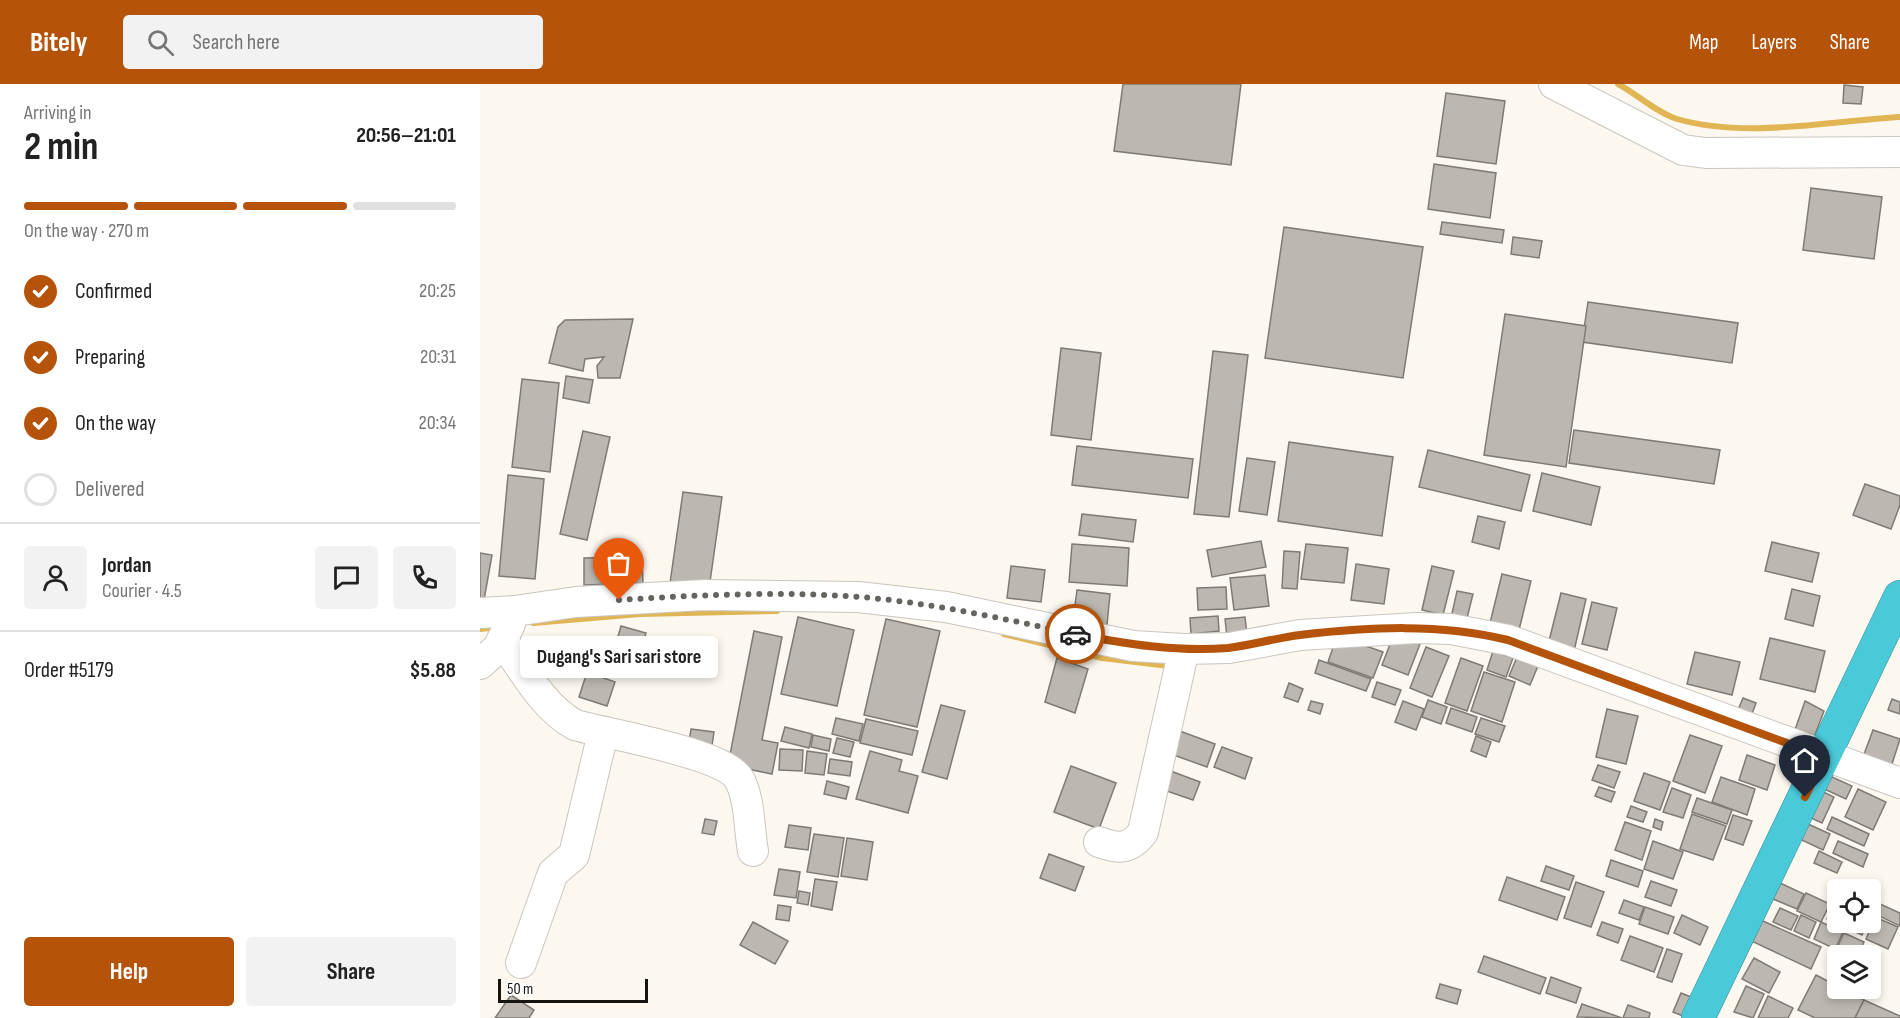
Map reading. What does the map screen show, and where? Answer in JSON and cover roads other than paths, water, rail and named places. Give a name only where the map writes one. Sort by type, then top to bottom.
[{"type":"highway","points":[[1698,1018],[1900,597]]},
{"type":"street","points":[[1554,84],[1683,150],[1706,153],[1900,152]]},
{"type":"street","points":[[480,664],[509,626],[576,602],[704,595],[858,597],[946,607],[1133,646],[1184,649],[1229,648],[1300,635],[1417,628],[1477,632],[1508,640],[1900,783]]},
{"type":"street","points":[[480,613],[509,626],[560,717],[575,725],[603,733],[712,760],[730,770],[738,777],[743,790],[753,851]]},
{"type":"street","points":[[1099,842],[1117,848],[1128,847],[1143,832],[1184,649]]},
{"type":"street","points":[[521,963],[553,873],[574,855],[603,733]]},
{"type":"waterway","points":[[1618,84],[1670,116],[1703,125],[1731,128],[1788,127],[1900,117]]},
{"type":"waterway","points":[[533,623],[640,614],[777,611]]},
{"type":"waterway","points":[[480,629],[499,627]]},
{"type":"waterway","points":[[1004,634],[1102,658],[1169,666]]},
{"type":"place","name":"Dugang's Sari sari store","points":[[619,600]]}]
